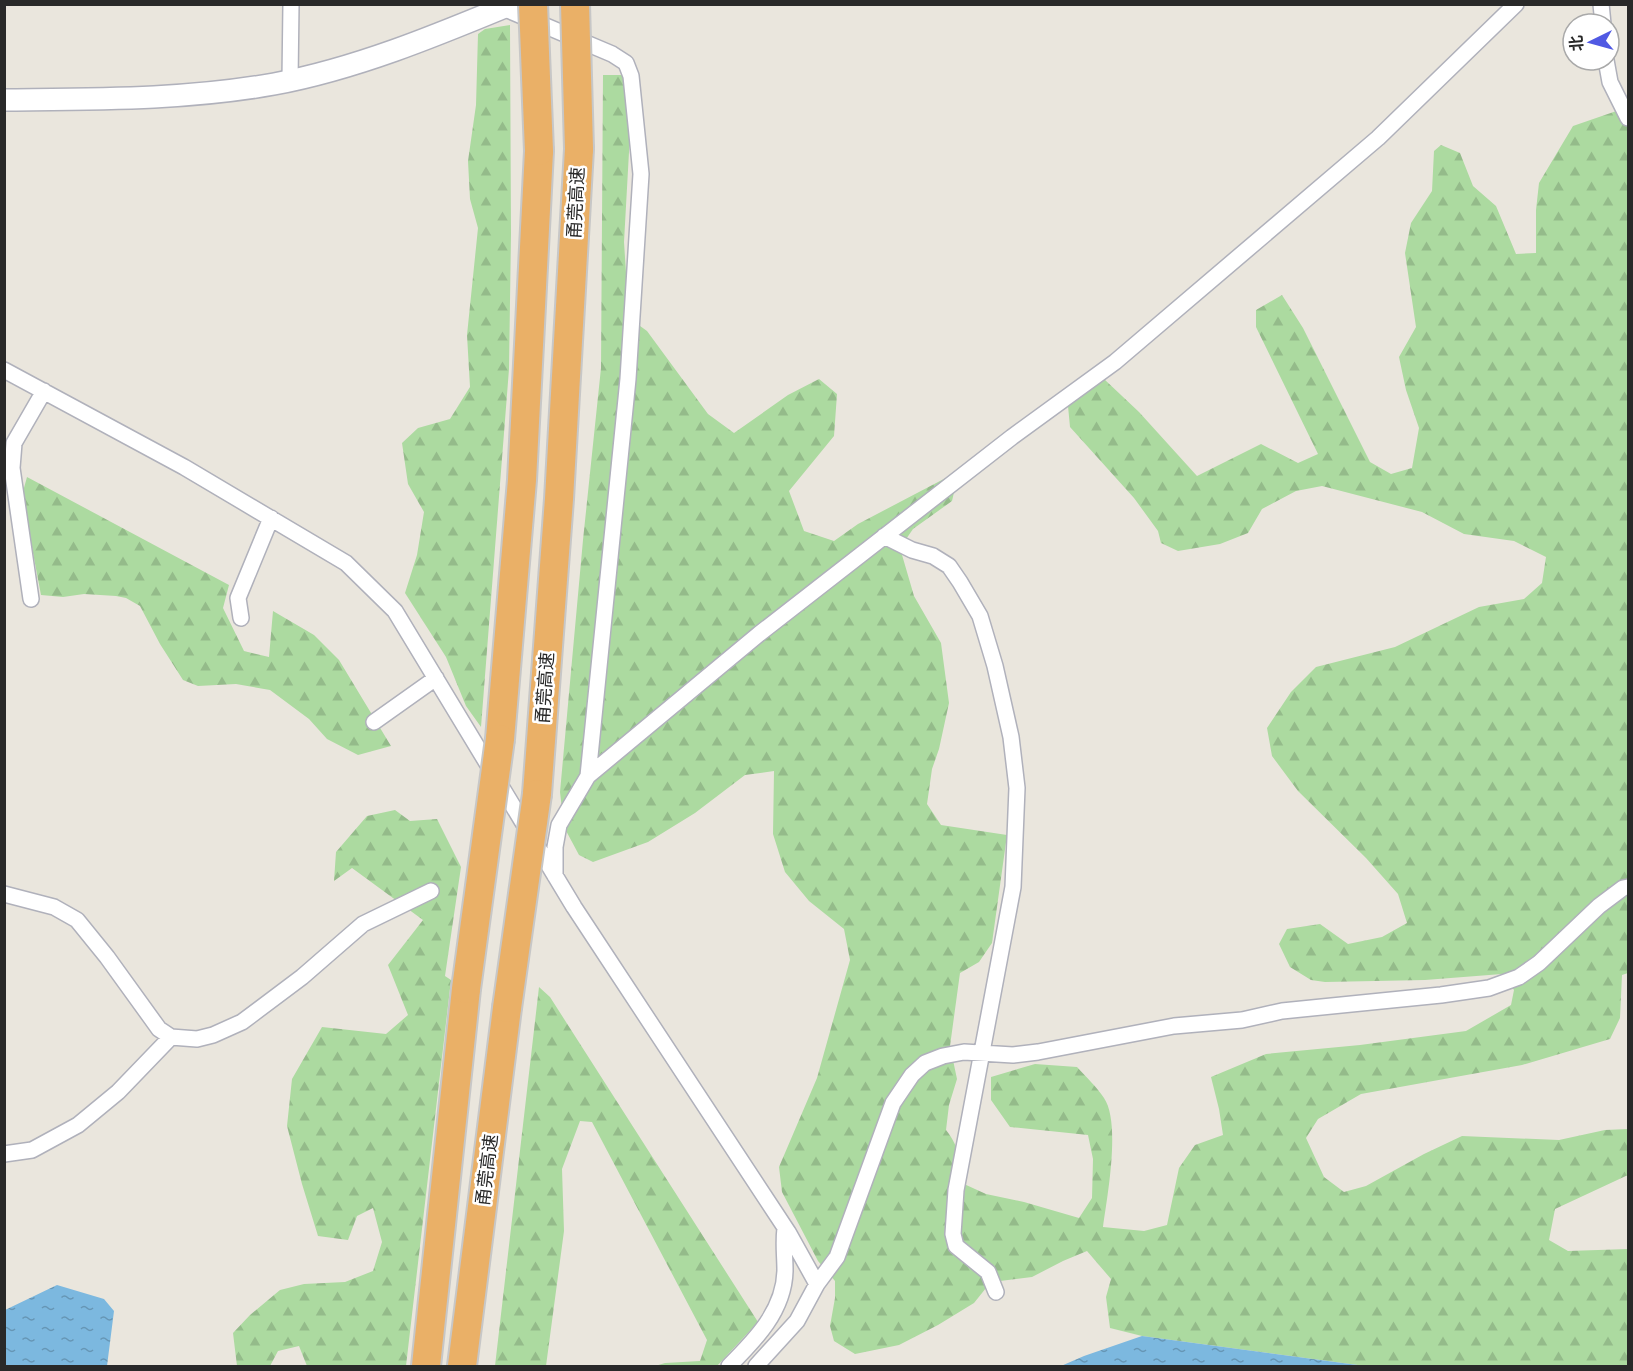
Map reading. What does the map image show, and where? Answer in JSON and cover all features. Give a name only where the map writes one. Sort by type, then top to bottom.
[{"type":"highway","points":[[426,1366],[466,989],[500,739],[522,480],[539,151],[533,4]]},
{"type":"highway","name":"甬莞高速","points":[[462,1366],[507,1008],[537,794],[559,499],[579,149],[575,4]]},
{"type":"main road","points":[[4,100],[179,96],[290,80],[377,56],[507,6]]},
{"type":"street","points":[[290,80],[291,4]]},
{"type":"street","points":[[555,876],[555,847],[559,825],[588,776],[759,634],[1012,437],[1115,362],[1378,138],[1516,4]]},
{"type":"street","points":[[507,6],[612,54],[626,63],[631,76],[636,110],[641,174],[628,379],[588,776]]},
{"type":"street","points":[[1608,72],[1610,82],[1629,118]]},
{"type":"street","points":[[4,370],[184,467],[346,563],[395,611],[555,876],[785,1228],[817,1284]]},
{"type":"street","points":[[31,599],[12,468],[14,443],[44,391]]},
{"type":"street","points":[[241,618],[238,598],[271,518]]},
{"type":"street","points":[[884,536],[933,556],[948,566],[960,582],[980,616],[995,666],[1011,737],[1017,788],[1013,887],[956,1190],[953,1234],[956,1246],[988,1272],[996,1292]]},
{"type":"street","points":[[374,722],[436,678]]},
{"type":"street","points":[[756,1366],[797,1321],[817,1284],[837,1257],[893,1103],[912,1075],[926,1063],[943,1056],[964,1052],[1013,1055],[1038,1052],[1174,1026],[1242,1020],[1282,1011],[1489,988],[1519,977],[1539,963],[1599,906],[1623,888],[1629,887]]},
{"type":"street","points":[[4,894],[54,907],[77,920],[159,1029],[171,1037],[197,1039],[213,1035],[242,1022],[302,977],[363,924],[431,891]]},
{"type":"street","points":[[4,1154],[32,1150],[78,1125],[118,1092],[171,1037]]},
{"type":"street","points":[[729,1366],[759,1336],[776,1307],[782,1291],[785,1271],[783,1247],[785,1228]]},
{"type":"green space","points":[[510,25],[509,369],[481,727],[466,706],[446,657],[405,593],[417,555],[424,512],[408,484],[402,443],[418,428],[450,419],[470,387],[467,335],[478,228],[470,199],[468,161],[476,105],[478,34],[485,29]]},
{"type":"green space","points":[[603,75],[623,75],[630,134],[624,242],[629,318],[647,331],[708,414],[734,433],[788,395],[819,379],[837,394],[834,436],[789,491],[804,531],[834,541],[858,524],[959,471],[952,501],[913,529],[900,548],[914,596],[941,643],[949,703],[932,769],[927,804],[941,825],[1007,835],[992,943],[979,962],[960,973],[950,1046],[957,1079],[949,1105],[946,1130],[957,1149],[964,1184],[986,1194],[1079,1218],[1092,1198],[1093,1159],[1088,1135],[1010,1127],[991,1100],[991,1077],[1035,1064],[1077,1067],[1104,1098],[1112,1124],[1110,1180],[1103,1227],[1144,1231],[1167,1225],[1179,1168],[1195,1145],[1223,1135],[1211,1077],[1266,1054],[1466,1031],[1511,1005],[1514,990],[1502,974],[1425,980],[1325,982],[1311,980],[1290,967],[1279,944],[1287,929],[1320,924],[1348,944],[1382,937],[1407,923],[1398,894],[1366,858],[1298,791],[1272,756],[1267,728],[1291,692],[1316,667],[1395,647],[1479,607],[1524,599],[1542,583],[1546,557],[1514,541],[1464,534],[1422,512],[1322,486],[1296,491],[1262,509],[1248,533],[1220,544],[1178,551],[1161,543],[1158,531],[1134,498],[1070,427],[1068,406],[1084,389],[1104,379],[1139,412],[1197,476],[1261,444],[1298,463],[1318,454],[1256,327],[1256,310],[1282,295],[1303,328],[1370,462],[1391,474],[1412,468],[1419,428],[1406,390],[1399,357],[1416,327],[1405,253],[1411,223],[1432,191],[1434,151],[1441,145],[1460,153],[1473,186],[1496,206],[1516,254],[1536,253],[1536,210],[1539,183],[1573,126],[1628,107],[1628,973],[1622,975],[1620,1018],[1610,1039],[1522,1065],[1361,1094],[1318,1119],[1306,1138],[1324,1177],[1344,1192],[1366,1186],[1462,1136],[1559,1140],[1605,1130],[1628,1129],[1628,1175],[1555,1209],[1549,1240],[1568,1251],[1628,1249],[1628,1366],[1365,1366],[1142,1336],[1110,1328],[1106,1297],[1111,1279],[1087,1251],[1032,1277],[1000,1281],[986,1288],[974,1303],[899,1345],[855,1354],[834,1341],[830,1326],[835,1298],[835,1281],[818,1261],[782,1192],[779,1167],[817,1078],[850,960],[844,929],[809,901],[785,872],[773,834],[774,771],[745,775],[695,813],[648,842],[593,862],[579,855],[564,827],[560,792],[601,368]]},
{"type":"green space","points":[[27,477],[229,585],[223,608],[244,651],[269,657],[273,611],[314,635],[339,660],[391,746],[358,755],[327,739],[309,719],[270,690],[236,684],[198,686],[183,680],[140,606],[126,598],[84,594],[63,597],[41,595],[22,495]]},
{"type":"green space","points":[[395,810],[410,821],[437,819],[461,867],[445,976],[451,980],[406,1366],[307,1366],[299,1346],[278,1351],[270,1366],[237,1366],[233,1333],[250,1315],[280,1290],[304,1284],[345,1282],[373,1271],[382,1242],[373,1208],[357,1216],[348,1240],[318,1236],[287,1126],[292,1079],[322,1027],[386,1034],[408,1015],[388,965],[423,920],[352,868],[334,881],[336,852],[367,816]]},
{"type":"green space","points":[[539,987],[550,997],[758,1322],[717,1366],[655,1366],[665,1363],[700,1361],[707,1340],[592,1122],[580,1121],[562,1169],[564,1231],[546,1366],[495,1366]]},
{"type":"water","points":[[57,1285],[104,1299],[114,1311],[107,1366],[5,1366],[5,1310]]},
{"type":"water","points":[[1142,1336],[1365,1366],[1061,1366]]}]
